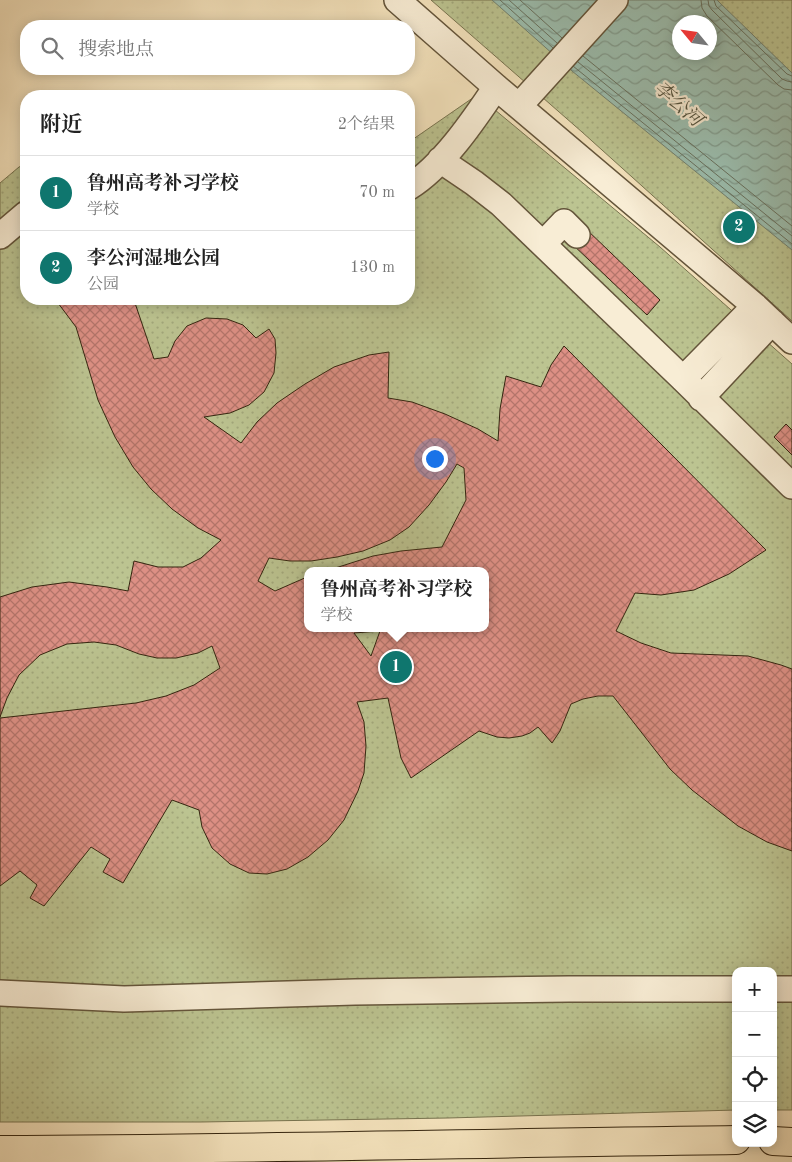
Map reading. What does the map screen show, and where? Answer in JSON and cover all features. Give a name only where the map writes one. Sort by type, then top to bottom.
[{"type":"main road","points":[[0,1150],[732,1140]]},
{"type":"main road","points":[[777,1141],[792,1142]]},
{"type":"street","points":[[397,0],[496,87],[764,314],[792,341]]},
{"type":"street","points":[[519,106],[615,0]]},
{"type":"street","points":[[415,184],[421,180],[440,160],[483,107],[496,87]]},
{"type":"street","points":[[440,160],[501,204],[792,486]]},
{"type":"street","points":[[0,236],[20,219]]},
{"type":"street","points":[[543,244],[564,222],[577,235]]},
{"type":"street","points":[[683,380],[764,314]]},
{"type":"street","points":[[701,398],[764,314]]},
{"type":"street","points":[[0,993],[124,999],[355,992],[732,989]]},
{"type":"street","points":[[777,989],[792,989]]},
{"type":"green space","points":[[431,0],[792,0],[792,321],[582,132]]},
{"type":"green space","points":[[477,95],[660,247],[792,364],[792,1110],[777,1110],[777,967],[732,967],[732,1110],[448,1118],[201,1122],[0,1122],[0,183],[20,167],[20,305],[415,305],[415,138]]},
{"type":"water","name":"李公河","points":[[492,0],[717,0],[792,73],[792,250],[572,71]]},
{"type":"building","points":[[584,227],[660,300],[647,315],[570,242]]},
{"type":"building","points":[[60,305],[136,305],[154,359],[168,357],[175,341],[187,326],[206,318],[227,319],[243,325],[256,338],[269,329],[275,339],[276,353],[274,373],[264,392],[249,405],[230,413],[204,417],[241,443],[257,422],[277,403],[305,384],[334,367],[369,355],[389,352],[388,398],[412,402],[445,414],[478,429],[498,441],[500,409],[506,376],[541,387],[551,365],[564,346],[766,550],[729,574],[694,590],[661,595],[635,593],[616,631],[641,643],[671,653],[748,656],[792,669],[792,851],[767,842],[738,826],[692,790],[670,769],[613,696],[598,696],[571,704],[560,731],[552,743],[538,727],[530,733],[509,738],[497,737],[479,731],[411,778],[401,758],[388,698],[357,702],[364,722],[366,746],[364,773],[358,791],[344,820],[328,840],[308,857],[287,869],[267,874],[249,873],[230,864],[212,848],[202,827],[199,810],[172,800],[123,883],[103,872],[110,859],[91,847],[44,906],[30,898],[37,885],[20,871],[0,886],[0,718],[136,703],[166,696],[194,685],[220,668],[212,646],[198,653],[176,658],[157,658],[139,654],[116,645],[94,642],[67,644],[40,655],[19,675],[0,717],[0,597],[32,587],[69,582],[128,591],[134,561],[158,567],[183,567],[201,558],[221,540],[198,528],[172,509],[151,489],[133,467],[115,437],[98,400],[76,327]],"holes":[[[457,464],[464,468],[466,500],[442,547],[373,556],[339,567],[489,567],[489,632],[380,632],[371,656],[354,633],[367,632],[304,632],[304,578],[275,591],[258,581],[269,558],[311,561],[363,551],[390,540],[409,527],[429,505]]]},
{"type":"building","points":[[786,424],[792,430],[792,455],[774,437]]},
{"type":"place","name":"李公河湿地公园","points":[[739,227]]},
{"type":"place","name":"鲁州高考补习学校","points":[[396,667]]}]
